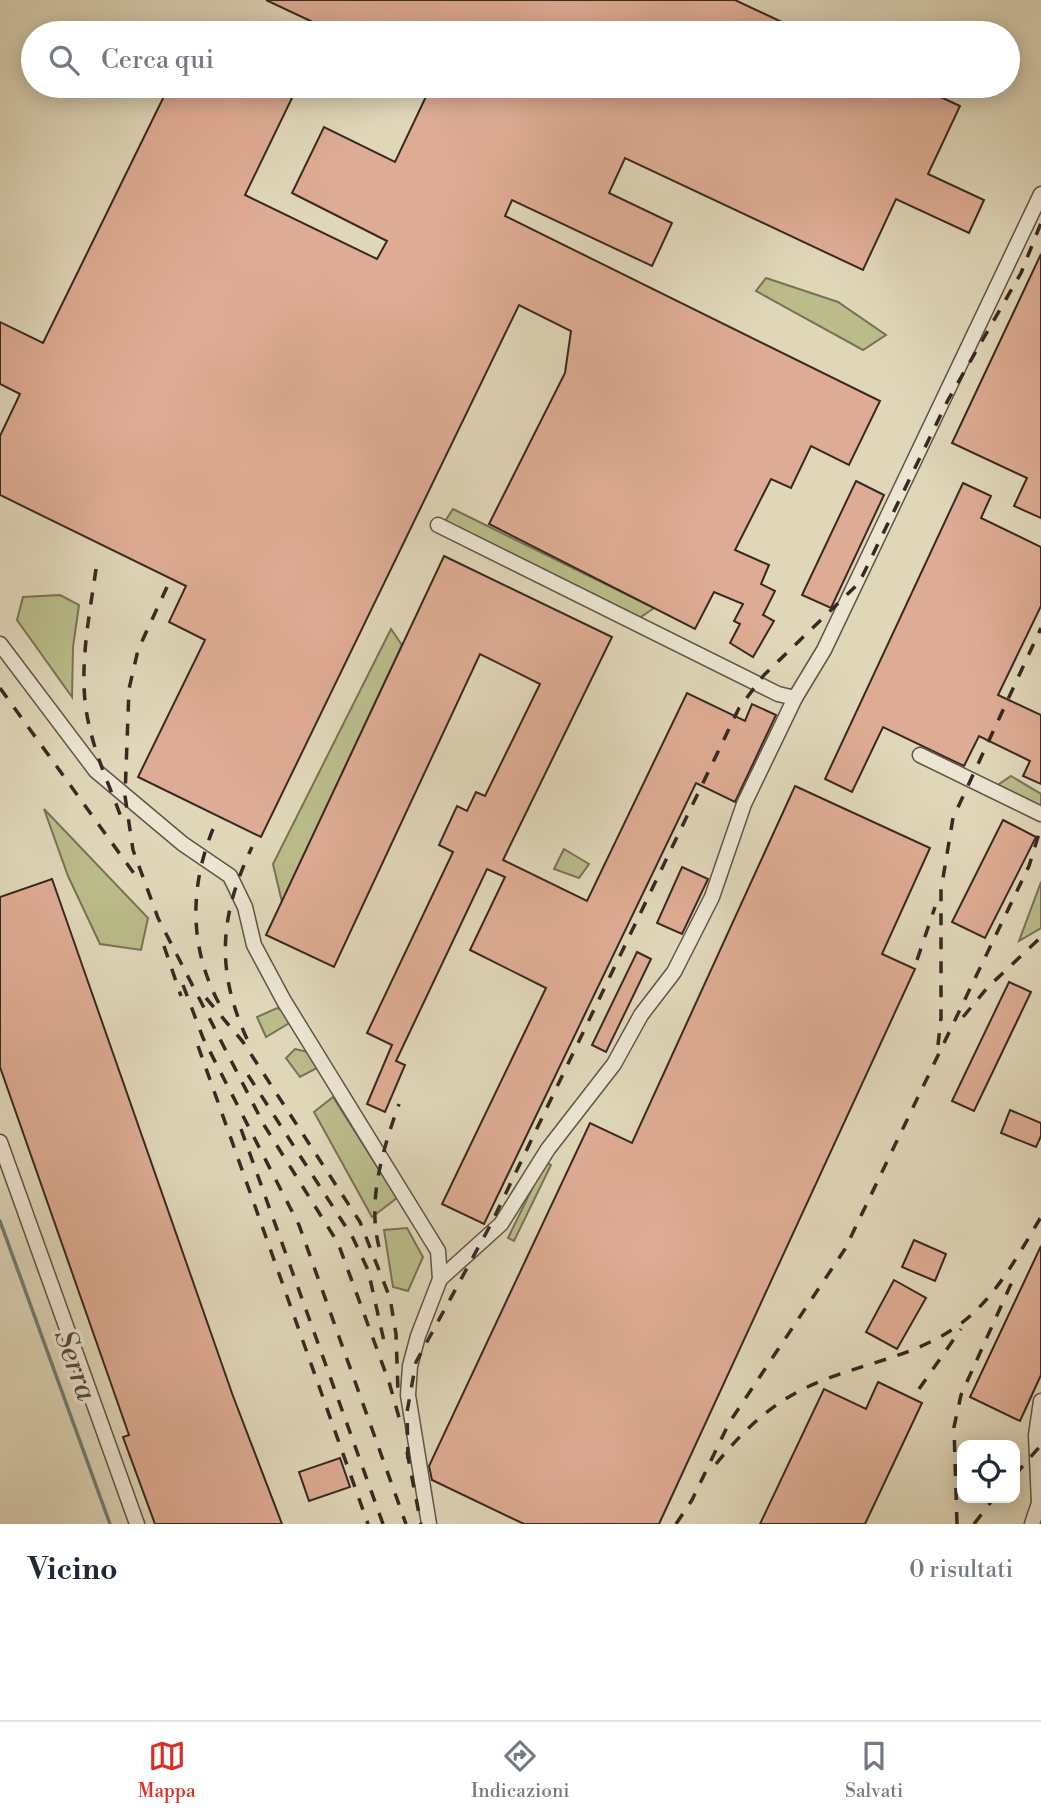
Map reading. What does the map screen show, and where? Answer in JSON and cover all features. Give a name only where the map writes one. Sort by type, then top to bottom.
[{"type":"street","points":[[440,1279],[501,1224],[548,1149],[614,1064],[641,1015],[674,972],[712,897],[744,804],[795,698],[824,650],[1041,194]]},
{"type":"street","points":[[438,525],[778,694],[795,698]]},
{"type":"street","points":[[0,644],[96,771],[183,844],[230,876],[245,907],[254,945],[284,1001],[438,1251],[440,1279],[418,1336],[410,1367],[408,1395],[429,1524]]},
{"type":"street","points":[[920,755],[1041,814]]},
{"type":"street","points":[[0,1142],[137,1524]]},
{"type":"street","points":[[1032,1524],[1040,1501],[1036,1435],[1041,1401]]},
{"type":"green space","points":[[766,278],[838,302],[886,335],[863,350],[756,291]]},
{"type":"green space","points":[[453,509],[654,608],[635,621],[439,530]]},
{"type":"green space","points":[[60,595],[79,605],[73,647],[72,697],[17,620],[23,597]]},
{"type":"green space","points":[[391,629],[402,645],[282,902],[273,864]]},
{"type":"green space","points":[[1011,776],[1041,794],[1041,819],[989,791]]},
{"type":"green space","points":[[44,809],[148,918],[141,950],[100,944],[68,876]]},
{"type":"green space","points":[[564,849],[589,864],[579,878],[554,869]]},
{"type":"green space","points":[[1041,882],[1041,928],[1019,941]]},
{"type":"green space","points":[[277,1008],[296,1019],[266,1037],[257,1017]]},
{"type":"green space","points":[[295,1049],[317,1054],[317,1068],[300,1077],[286,1058]]},
{"type":"green space","points":[[333,1097],[397,1198],[372,1217],[314,1112]]},
{"type":"green space","points":[[545,1162],[551,1165],[514,1241],[508,1238]]},
{"type":"green space","points":[[407,1228],[423,1257],[408,1291],[393,1287],[384,1230]]},
{"type":"building","points":[[266,0],[735,0],[780,21],[311,21]]},
{"type":"building","points":[[163,98],[292,98],[245,195],[377,259],[387,241],[292,193],[324,127],[395,162],[425,98],[943,98],[960,106],[928,174],[984,200],[969,233],[896,199],[863,270],[625,158],[609,193],[672,223],[652,266],[512,200],[505,216],[880,401],[849,465],[811,446],[791,488],[771,479],[735,550],[769,565],[761,584],[775,591],[763,615],[774,621],[753,657],[730,643],[740,624],[734,621],[743,604],[714,592],[695,629],[489,524],[565,373],[571,331],[519,305],[261,837],[138,777],[205,640],[169,622],[186,586],[0,495],[0,436],[20,394],[0,384],[0,322],[43,343]]},
{"type":"building","points":[[1041,254],[1041,518],[1014,506],[1027,478],[952,443]]},
{"type":"building","points":[[856,481],[884,495],[831,608],[802,595]]},
{"type":"building","points":[[963,483],[991,496],[981,518],[1041,547],[1041,606],[998,695],[1041,715],[1041,784],[1023,776],[1030,761],[979,736],[964,766],[883,727],[852,792],[825,779]]},
{"type":"building","points":[[444,556],[612,637],[503,860],[587,901],[687,693],[745,721],[752,704],[776,715],[735,802],[696,783],[484,1224],[442,1204],[546,988],[470,950],[505,877],[487,869],[396,1061],[405,1065],[385,1112],[367,1104],[392,1045],[367,1033],[453,852],[439,845],[457,806],[467,811],[476,792],[485,796],[540,684],[480,654],[334,967],[266,935]]},
{"type":"building","points":[[795,786],[930,848],[882,954],[915,969],[659,1524],[524,1524],[432,1480],[429,1466],[590,1123],[632,1143]]},
{"type":"building","points":[[1003,820],[1036,837],[985,938],[952,922]]},
{"type":"building","points":[[682,867],[708,879],[682,934],[657,923]]},
{"type":"building","points":[[52,879],[233,1396],[282,1524],[155,1524],[123,1437],[129,1435],[0,1067],[0,897]]},
{"type":"building","points":[[637,952],[651,959],[606,1052],[592,1045]]},
{"type":"building","points":[[1009,982],[1031,992],[974,1111],[952,1101]]},
{"type":"building","points":[[1010,1110],[1041,1123],[1041,1136],[1036,1147],[1001,1133]]},
{"type":"building","points":[[914,1240],[946,1254],[935,1281],[902,1267]]},
{"type":"building","points":[[1041,1246],[1041,1375],[1020,1421],[970,1397]]},
{"type":"building","points":[[894,1280],[926,1298],[897,1349],[866,1332]]},
{"type":"building","points":[[878,1382],[922,1403],[865,1524],[760,1524],[824,1389],[866,1409]]},
{"type":"building","points":[[340,1458],[350,1487],[309,1501],[299,1472]]},
{"type":"waterway","name":"Serra","points":[[0,1221],[110,1524]]},
{"type":"railway","points":[[408,1459],[407,1412],[416,1362],[491,1224],[739,708],[764,675],[859,583],[948,400],[1021,273],[1041,223]]},
{"type":"railway","points":[[96,569],[85,647],[84,687],[95,749],[121,817]]},
{"type":"railway","points":[[167,587],[138,650],[129,689],[125,796],[133,850],[158,918],[264,1125],[338,1243],[389,1382],[402,1428]]},
{"type":"railway","points":[[938,1045],[941,1018],[941,890],[953,818],[1041,628]]},
{"type":"railway","points":[[0,688],[138,879]]},
{"type":"railway","points":[[676,1524],[692,1500],[729,1423],[845,1249],[1029,866],[1041,827]]},
{"type":"railway","points":[[213,829],[200,874],[196,919],[203,963],[221,1007]]},
{"type":"railway","points":[[247,1039],[230,989],[225,942],[233,896],[252,847]]},
{"type":"railway","points":[[917,960],[935,907]]},
{"type":"railway","points":[[963,1017],[987,988],[1041,937]]},
{"type":"railway","points":[[164,946],[181,996]]},
{"type":"railway","points":[[183,985],[203,1038],[299,1225],[406,1524]]},
{"type":"railway","points":[[206,998],[243,1042],[360,1222],[390,1298],[396,1334],[398,1391]]},
{"type":"railway","points":[[198,1046],[368,1524]]},
{"type":"railway","points":[[248,1075],[353,1238],[368,1270],[386,1350]]},
{"type":"railway","points":[[379,1247],[375,1211],[378,1175],[399,1104]]},
{"type":"railway","points":[[241,1129],[383,1524]]},
{"type":"railway","points":[[716,1464],[738,1438],[762,1416],[803,1389],[921,1346],[953,1329],[992,1293],[1041,1217]]},
{"type":"railway","points":[[957,1524],[954,1427],[961,1395],[1016,1273]]},
{"type":"railway","points":[[919,1389],[961,1329]]},
{"type":"railway","points":[[1020,1469],[1041,1445]]},
{"type":"railway","points":[[407,1452],[421,1524]]},
{"type":"railway","points":[[974,1524],[990,1503]]}]
